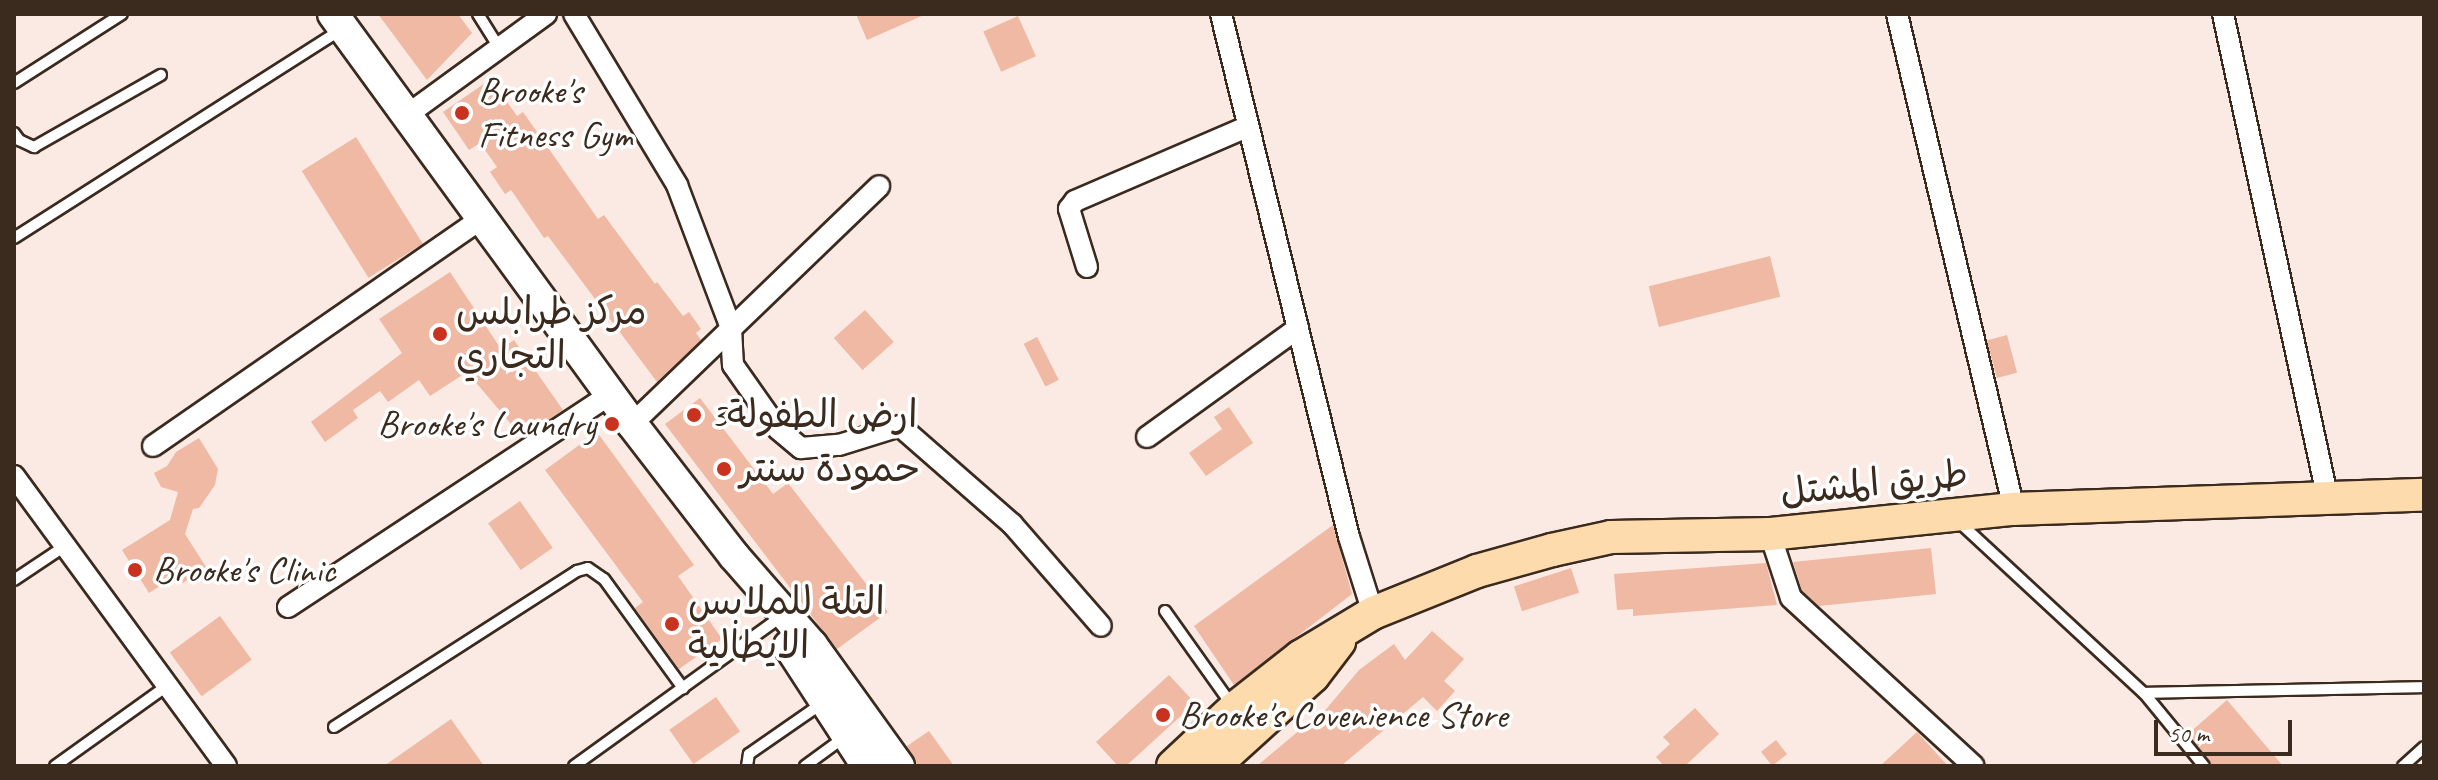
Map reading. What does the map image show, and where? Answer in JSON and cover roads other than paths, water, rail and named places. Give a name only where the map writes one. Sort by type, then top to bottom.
[{"type":"main road","points":[[339,21],[632,424],[734,556],[812,645],[899,766]]},
{"type":"main road","name":"طريق المشتل","points":[[1173,766],[1235,708],[1300,657],[1361,621],[1519,557],[1611,537],[1770,534],[2014,509],[2424,495]]},
{"type":"main road","points":[[734,556],[867,766]]},
{"type":"main road","points":[[1214,766],[1313,676],[1361,621]]},
{"type":"street","points":[[407,115],[546,14]]},
{"type":"street","points":[[574,14],[677,185],[731,328],[733,365],[778,429],[801,448],[839,445],[900,426],[932,458],[963,478],[1012,524],[1101,626]]},
{"type":"street","points":[[1221,14],[1349,537],[1361,621]]},
{"type":"street","points":[[1897,14],[2014,509]]},
{"type":"street","points":[[2223,14],[2328,499]]},
{"type":"street","points":[[1087,267],[1069,209],[1075,201],[1247,127]]},
{"type":"street","points":[[632,424],[879,186]]},
{"type":"street","points":[[153,446],[481,219]]},
{"type":"street","points":[[1147,437],[1298,328]]},
{"type":"street","points":[[288,607],[611,394]]},
{"type":"street","points":[[14,476],[226,766]]},
{"type":"street","points":[[1770,534],[1791,598],[1974,766]]},
{"type":"lane","points":[[14,83],[122,14]]},
{"type":"lane","points":[[478,14],[499,48]]},
{"type":"lane","points":[[14,238],[339,21]]},
{"type":"lane","points":[[14,133],[19,140],[34,147],[161,75]]},
{"type":"lane","points":[[1952,515],[2144,693],[2204,766]]},
{"type":"lane","points":[[14,580],[65,546]]},
{"type":"lane","points":[[334,727],[577,571],[588,568],[604,579],[683,688]]},
{"type":"lane","points":[[1165,611],[1235,708]]},
{"type":"lane","points":[[574,766],[774,622]]},
{"type":"lane","points":[[55,766],[168,685]]},
{"type":"lane","points":[[2144,693],[2424,687]]},
{"type":"lane","points":[[747,766],[749,754],[825,701]]},
{"type":"lane","points":[[805,766],[846,736]]},
{"type":"lane","points":[[2403,766],[2424,747]]},
{"type":"place","name":"Brooke's Fitness Gym","points":[[462,113]]},
{"type":"place","name":"مركز طرابلس التجاري","points":[[440,334]]},
{"type":"place","name":"ارض الطفولة3","points":[[694,415]]},
{"type":"place","name":"Brooke's Laundry","points":[[612,424]]},
{"type":"place","name":"حمودة سنتر","points":[[724,469]]},
{"type":"place","name":"Brooke's Clinic","points":[[135,570]]},
{"type":"place","name":"التلة للملابس الايطالية","points":[[672,624]]},
{"type":"place","name":"Brooke's Covenience Store","points":[[1163,715]]}]
